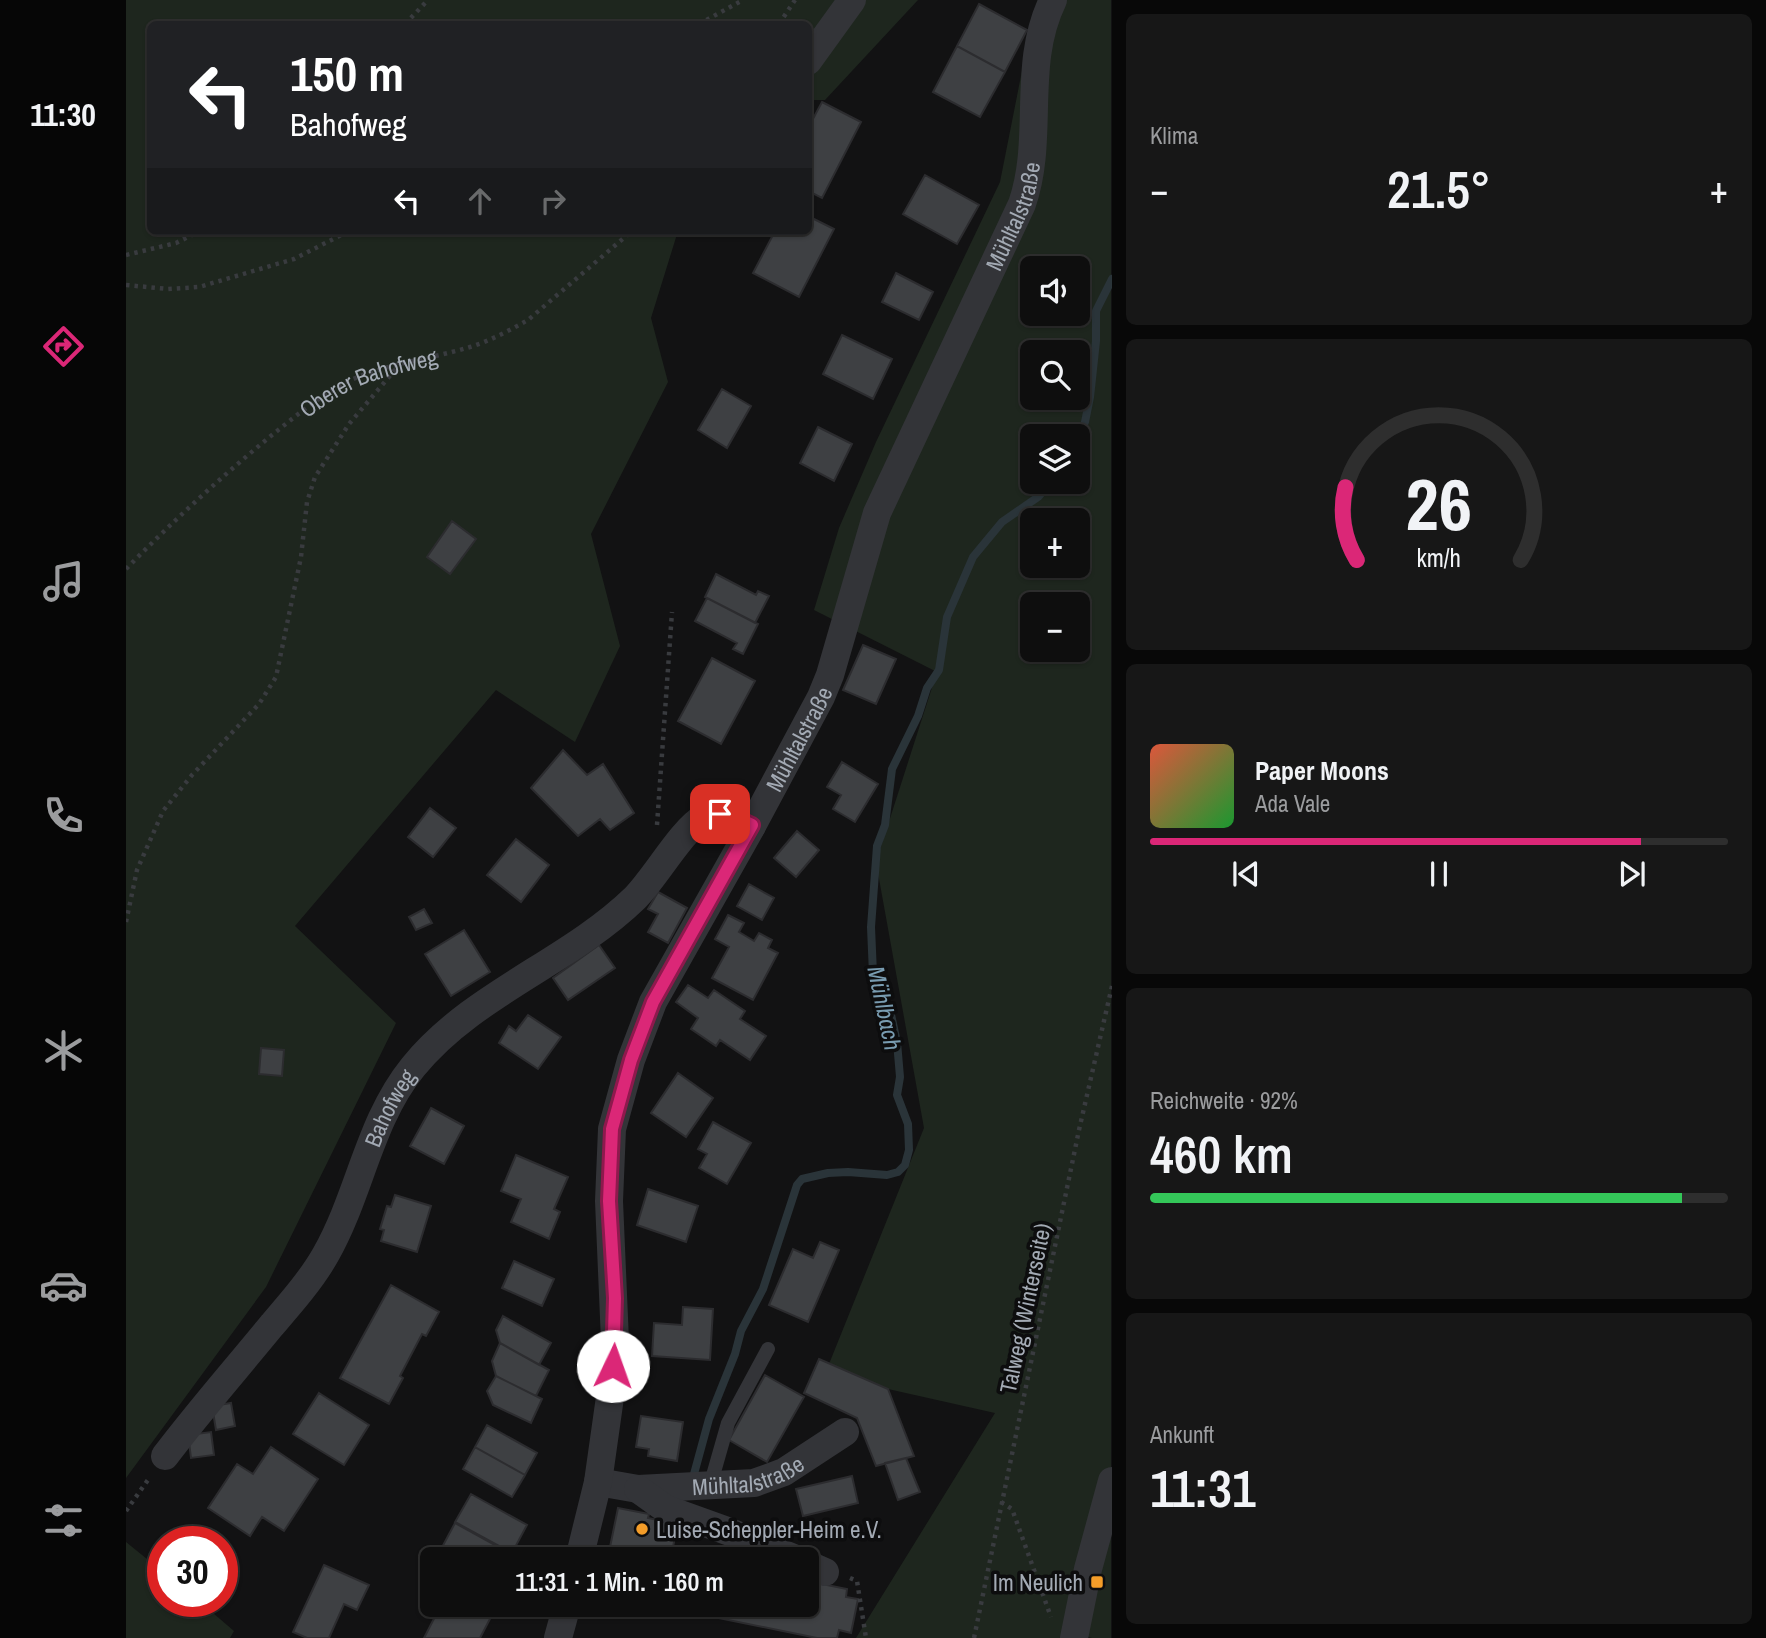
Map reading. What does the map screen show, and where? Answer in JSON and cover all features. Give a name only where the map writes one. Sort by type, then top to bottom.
[{"type":"street","points":[[812,55],[852,0]]},
{"type":"street","name":"Mühltalstraße","points":[[582,1547],[598,1482],[615,1341],[609,1201],[612,1129],[631,1060],[653,1002],[821,697],[877,513],[986,284],[1026,193],[1030,171],[1038,40],[1053,0]]},
{"type":"street","name":"Bahofweg","points":[[165,1456],[323,1259],[392,1097],[425,1053],[458,1022],[607,922],[636,897],[690,829],[706,816],[729,814],[752,825]]},
{"type":"street","name":"Mühltalstraße","points":[[598,1482],[638,1489],[754,1483],[799,1464],[845,1432]]},
{"type":"street","points":[[1074,1638],[1088,1569],[1111,1481]]},
{"type":"street","name":"Mühltalstraße","points":[[638,1489],[666,1509],[767,1547]]},
{"type":"street","points":[[558,1638],[564,1617]]},
{"type":"lane","points":[[710,1486],[728,1423],[768,1349]]},
{"type":"path","points":[[408,21],[428,0]]},
{"type":"path","points":[[704,21],[743,0]]},
{"type":"path","points":[[781,21],[795,0]]},
{"type":"path","points":[[126,255],[176,243],[192,235]]},
{"type":"path","points":[[126,285],[154,289],[199,288],[295,259],[341,235]]},
{"type":"path","name":"Oberer Bahofweg","points":[[126,569],[241,461],[306,408],[351,381],[400,364],[471,347],[508,331],[528,320],[627,235]]},
{"type":"path","points":[[126,922],[137,870],[163,811],[192,775],[259,704],[276,677],[301,557],[307,502],[315,477],[349,424],[400,364]]},
{"type":"path","points":[[658,872],[657,839],[672,612]]},
{"type":"path","name":"Talweg (Winterseite)","points":[[975,1635],[1084,1104],[1111,986]]},
{"type":"path","points":[[126,1511],[165,1456]]},
{"type":"path","points":[[1001,1502],[1013,1509],[1051,1618]]},
{"type":"path","points":[[855,1580],[858,1581],[866,1638]]},
{"type":"path","points":[[968,1638],[975,1635]]},
{"type":"shaded area","points":[[126,0],[918,0],[825,100],[812,100],[812,21],[147,21],[147,235],[677,235],[651,318],[668,382],[591,534],[620,646],[575,742],[496,690],[295,926],[396,1023],[266,1287],[126,1478]]},
{"type":"shaded area","points":[[1039,0],[1111,0],[1111,1638],[1081,1635],[1074,1638],[856,1638],[995,1413],[888,1389],[829,1364],[924,1128],[876,862],[937,672],[814,610],[839,528],[876,442],[1000,182],[1032,20]]},
{"type":"shaded area","points":[[126,1542],[147,1559],[147,1617],[218,1617],[234,1631],[230,1638],[126,1638]]},
{"type":"building","points":[[979,4],[1027,30],[1005,72],[957,46]]},
{"type":"building","points":[[957,46],[1005,72],[980,117],[933,92]]},
{"type":"building","points":[[822,102],[861,122],[822,198],[812,193],[812,121]]},
{"type":"building","points":[[925,175],[979,205],[957,244],[903,214]]},
{"type":"building","points":[[812,218],[834,229],[799,297],[753,273],[773,235],[812,235]]},
{"type":"building","points":[[896,273],[933,292],[919,320],[882,302]]},
{"type":"building","points":[[842,335],[892,359],[873,399],[823,374]]},
{"type":"building","points":[[722,389],[751,406],[727,448],[698,430]]},
{"type":"building","points":[[818,427],[852,444],[834,481],[800,463]]},
{"type":"building","points":[[452,521],[476,539],[450,574],[427,557]]},
{"type":"building","points":[[716,574],[756,595],[758,591],[769,596],[755,623],[705,597]]},
{"type":"building","points":[[707,598],[758,624],[743,654],[733,649],[737,643],[695,621]]},
{"type":"building","points":[[863,645],[896,659],[876,704],[843,690]]},
{"type":"building","points":[[712,658],[755,681],[721,744],[678,721]]},
{"type":"building","points":[[563,750],[587,775],[603,764],[634,813],[610,830],[600,819],[578,836],[531,788]]},
{"type":"building","points":[[842,762],[878,784],[855,822],[833,809],[841,795],[827,787]]},
{"type":"building","points":[[430,808],[456,828],[433,857],[408,837]]},
{"type":"building","points":[[797,831],[819,850],[796,877],[774,858]]},
{"type":"building","points":[[516,839],[549,865],[521,902],[487,875]]},
{"type":"building","points":[[749,884],[774,898],[762,920],[737,906]]},
{"type":"building","points":[[658,892],[687,908],[668,943],[648,932],[658,914],[648,909]]},
{"type":"building","points":[[424,909],[432,923],[416,930],[409,917]]},
{"type":"building","points":[[728,915],[744,923],[739,932],[754,941],[759,933],[772,940],[768,948],[778,953],[753,1000],[712,978],[729,947],[715,939]]},
{"type":"building","points":[[464,930],[490,972],[451,996],[425,954]]},
{"type":"building","points":[[599,945],[615,968],[568,1000],[553,978]]},
{"type":"building","points":[[688,985],[708,998],[714,990],[745,1011],[740,1019],[766,1036],[750,1060],[720,1040],[716,1046],[691,1029],[698,1018],[676,1002]]},
{"type":"building","points":[[528,1015],[561,1037],[538,1069],[499,1043],[509,1026],[516,1031]]},
{"type":"building","points":[[261,1048],[284,1050],[282,1076],[259,1074]]},
{"type":"building","points":[[678,1073],[713,1098],[686,1137],[651,1113]]},
{"type":"building","points":[[431,1108],[464,1126],[444,1164],[410,1146]]},
{"type":"building","points":[[713,1122],[751,1143],[727,1184],[699,1168],[707,1154],[698,1149]]},
{"type":"building","points":[[516,1155],[568,1177],[554,1209],[560,1212],[549,1239],[511,1222],[521,1199],[501,1191]]},
{"type":"building","points":[[648,1189],[698,1206],[686,1242],[637,1225]]},
{"type":"building","points":[[395,1195],[431,1206],[417,1252],[381,1241],[384,1230],[380,1229],[387,1206],[391,1207]]},
{"type":"building","points":[[820,1242],[839,1250],[808,1322],[769,1305],[793,1249],[813,1258]]},
{"type":"building","points":[[514,1261],[554,1279],[542,1306],[502,1288]]},
{"type":"building","points":[[391,1285],[439,1312],[426,1336],[422,1334],[389,1404],[340,1378]]},
{"type":"building","points":[[683,1307],[713,1309],[710,1360],[652,1356],[654,1323],[682,1325]]},
{"type":"building","points":[[503,1316],[551,1343],[539,1365],[500,1343],[496,1330]]},
{"type":"building","points":[[500,1343],[549,1370],[536,1396],[496,1376],[492,1361]]},
{"type":"building","points":[[819,1359],[888,1389],[914,1456],[876,1466],[857,1418],[804,1393]]},
{"type":"building","points":[[765,1375],[804,1397],[767,1462],[729,1440]]},
{"type":"building","points":[[496,1376],[542,1399],[531,1423],[493,1405],[487,1391]]},
{"type":"building","points":[[319,1393],[369,1425],[344,1465],[293,1434]]},
{"type":"building","points":[[231,1403],[235,1426],[216,1430],[212,1406]]},
{"type":"building","points":[[641,1416],[683,1422],[677,1461],[648,1456],[649,1449],[636,1447]]},
{"type":"building","points":[[487,1425],[537,1453],[525,1475],[475,1447]]},
{"type":"building","points":[[211,1432],[214,1455],[191,1458],[188,1435]]},
{"type":"building","points":[[271,1447],[318,1479],[284,1531],[262,1517],[250,1536],[208,1508],[237,1464],[253,1474]]},
{"type":"building","points":[[475,1447],[525,1475],[512,1497],[463,1469]]},
{"type":"building","points":[[906,1458],[920,1492],[898,1500],[885,1463]]},
{"type":"building","points":[[852,1476],[858,1503],[803,1516],[796,1489]]},
{"type":"building","points":[[471,1494],[527,1525],[515,1547],[501,1547],[455,1522]]},
{"type":"building","name":"Luise-Scheppler-Heim e.V.","points":[[618,1508],[649,1514],[648,1518],[672,1523],[669,1535],[675,1536],[673,1547],[610,1547]]},
{"type":"building","points":[[455,1523],[498,1547],[442,1547]]},
{"type":"building","points":[[324,1565],[369,1585],[357,1610],[344,1604],[329,1638],[307,1638],[293,1632]]},
{"type":"building","points":[[819,1583],[847,1589],[846,1597],[858,1599],[851,1633],[839,1630],[837,1638],[817,1638],[714,1617],[819,1617]]},
{"type":"building","points":[[435,1617],[491,1617],[480,1638],[424,1638]]},
{"type":"waterway","name":"Mühlbach","points":[[1084,424],[1096,341],[1096,311],[1112,279]]},
{"type":"waterway","name":"Mühlbach","points":[[694,1474],[709,1419],[735,1354],[741,1331],[763,1289],[797,1185],[802,1179],[828,1173],[887,1175],[898,1172],[905,1165],[909,1150],[908,1124],[897,1095],[900,1077],[897,1042],[890,1010],[878,996],[873,974],[871,927],[877,846],[885,825],[892,769],[918,716],[927,688],[939,670],[947,617],[973,557],[1002,522],[1041,494]]},
{"type":"place","name":"Luise-Scheppler-Heim e.V.","points":[[642,1529]]},
{"type":"place","name":"Im Neulich","points":[[1097,1582]]},
{"type":"route","points":[[613,1366],[615,1298],[609,1201],[612,1129],[631,1060],[653,1002],[752,825],[729,814],[720,814]]}]
